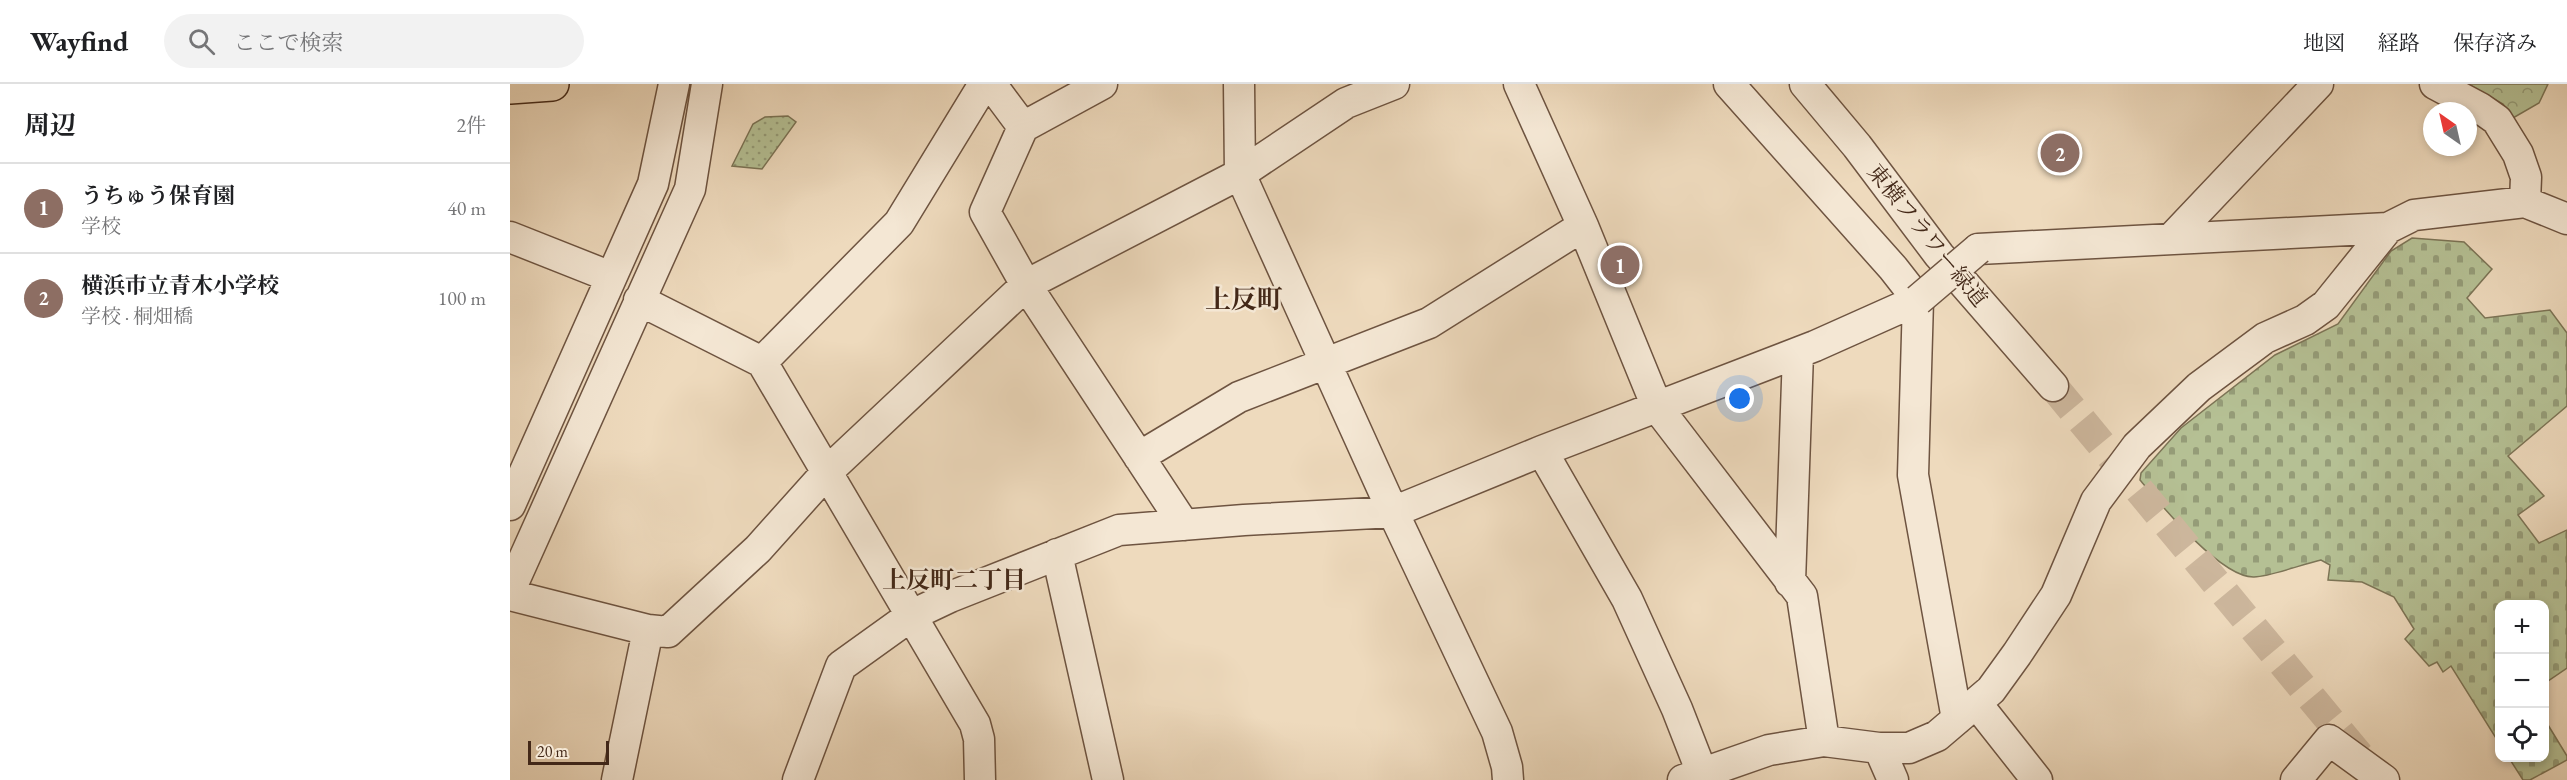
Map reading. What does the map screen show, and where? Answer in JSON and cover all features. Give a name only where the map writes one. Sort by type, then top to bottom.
[{"type":"highway","points":[[510,87],[552,84]]},
{"type":"street","points":[[510,505],[653,184],[674,84]]},
{"type":"street","points":[[510,590],[690,189],[707,84]]},
{"type":"street","points":[[762,362],[899,223],[984,84]]},
{"type":"street","points":[[991,84],[1023,127]]},
{"type":"street","points":[[1102,84],[1023,127],[984,212],[1026,285],[1184,525]]},
{"type":"street","points":[[1239,84],[1240,174],[1393,512],[1497,732],[1507,767],[1508,780]]},
{"type":"street","points":[[510,595],[648,630],[668,632],[758,549],[827,472],[1026,285],[1240,174],[1346,103],[1394,84]]},
{"type":"street","points":[[1520,84],[1583,226],[1657,407],[1802,596],[1824,741]]},
{"type":"street","points":[[1729,84],[1893,268],[1918,300],[1913,476],[1967,712],[2037,780]]},
{"type":"street","name":"東横フラワー緑道","points":[[1805,84],[1857,146],[1940,255],[2053,386]]},
{"type":"street","points":[[2170,239],[2318,84]]},
{"type":"street","points":[[2435,84],[2480,108],[2497,120],[2518,154],[2526,177],[2525,202]]},
{"type":"street","points":[[798,780],[841,666],[912,615],[950,597],[1119,530],[1393,512],[1798,353],[1918,300],[1978,249],[2388,228],[2414,215],[2525,202],[2567,219]]},
{"type":"street","points":[[1139,456],[1239,397],[1429,323],[1583,226]]},
{"type":"street","points":[[1542,452],[1627,598],[1677,709],[1692,777],[1769,750],[1824,741],[1879,748],[1909,748],[1937,736],[1991,690],[2056,595],[2096,501],[2137,446],[2199,387],[2265,338],[2304,320],[2326,305],[2388,228]]},
{"type":"street","points":[[510,237],[611,277]]},
{"type":"street","points":[[639,300],[762,362],[975,724],[979,739],[980,780]]},
{"type":"street","points":[[1790,582],[1798,353]]},
{"type":"street","points":[[1057,554],[1108,780]]},
{"type":"street","points":[[617,780],[648,630]]},
{"type":"street","points":[[2296,780],[2329,740],[2384,780]]},
{"type":"street","points":[[1879,748],[1893,780]]},
{"type":"green space","points":[[2468,84],[2548,84],[2539,103],[2513,118],[2503,104]]},
{"type":"green space","points":[[788,116],[796,122],[762,169],[732,166],[753,124],[765,117]]},
{"type":"green space","points":[[2412,238],[2464,242],[2492,269],[2467,298],[2485,318],[2550,310],[2567,333],[2567,406],[2508,456],[2544,496],[2518,515],[2539,543],[2567,530],[2567,668],[2549,680],[2549,600],[2495,600],[2495,737],[2451,666],[2443,672],[2437,662],[2429,666],[2405,639],[2414,629],[2394,597],[2362,582],[2328,580],[2330,565],[2321,560],[2261,576],[2240,574],[2225,566],[2192,538],[2140,480],[2141,473],[2181,428],[2275,355],[2338,324],[2391,251]]},
{"type":"green space","points":[[2549,727],[2567,756],[2567,760],[2530,780],[2523,780],[2512,762],[2549,762]]},
{"type":"tunnel","points":[[2053,386],[2362,759]]},
{"type":"place","name":"横浜市立青木小学校","points":[[2060,153]]},
{"type":"place","name":"うちゅう保育園","points":[[1620,265]]},
{"type":"district","name":"上反町","points":[[1244,299]]},
{"type":"district","name":"上反町二丁目","points":[[954,580]]}]
